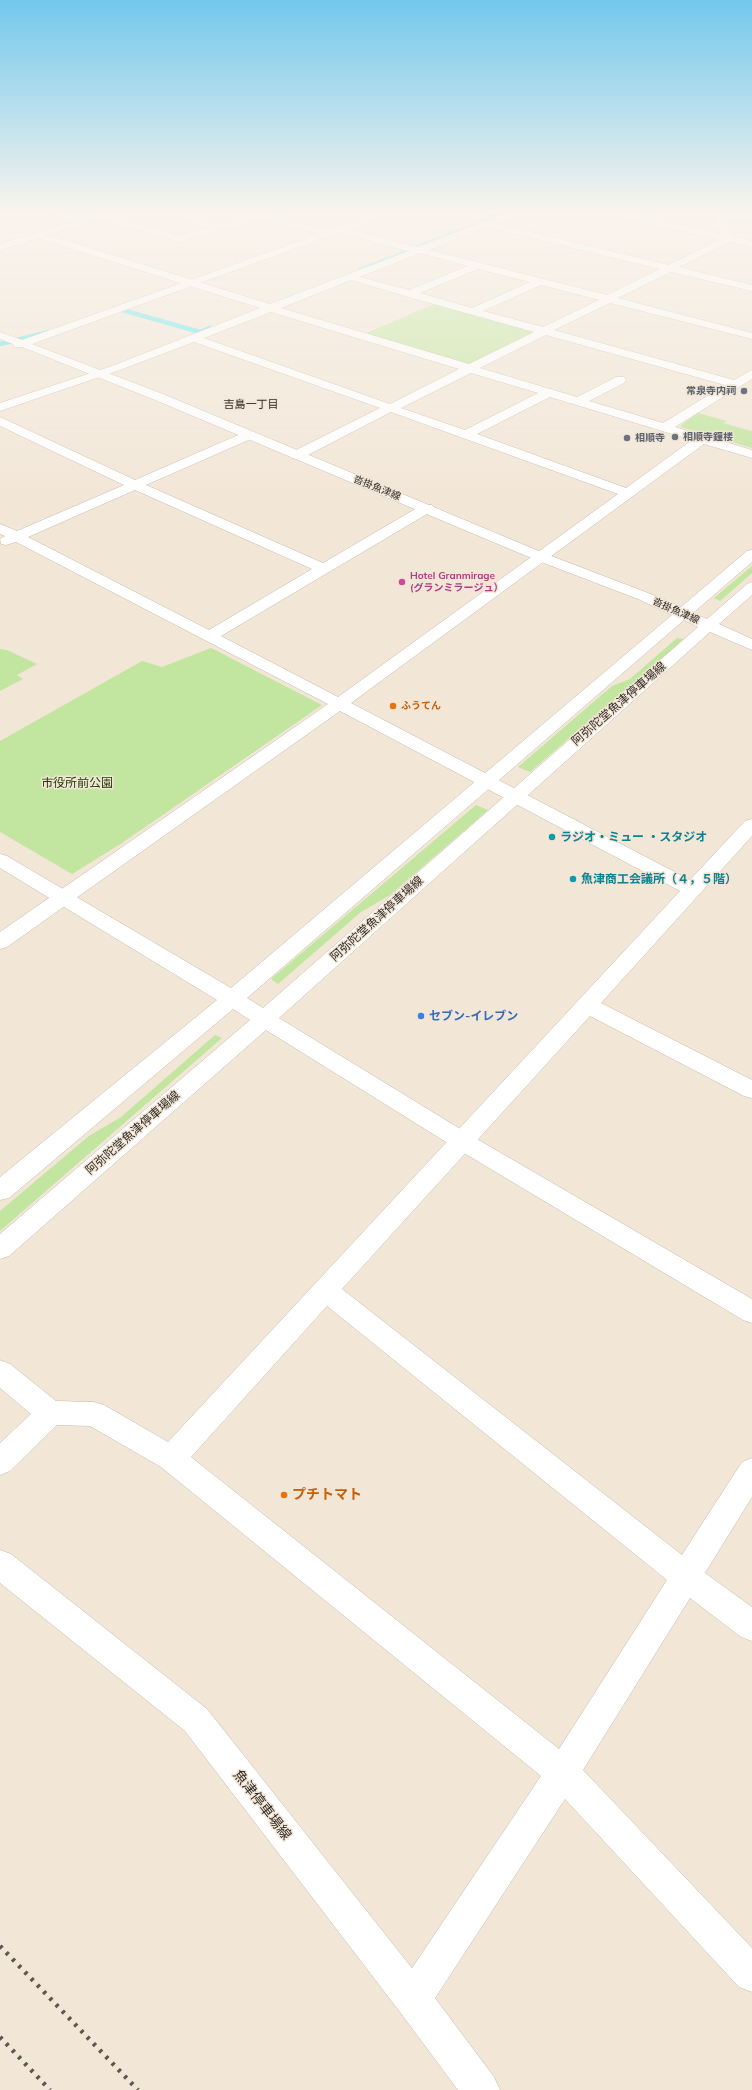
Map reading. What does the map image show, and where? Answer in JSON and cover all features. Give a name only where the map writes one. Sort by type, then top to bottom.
[{"type":"street","points":[[6,349],[122,309]]},
{"type":"street","points":[[0,406],[100,374],[271,309]]},
{"type":"street","points":[[274,309],[752,454]]},
{"type":"street","points":[[464,309],[735,384]]},
{"type":"street","points":[[473,311],[479,309]]},
{"type":"street","points":[[297,455],[589,309]]},
{"type":"street","points":[[645,309],[752,336]]},
{"type":"street","name":"沓掛魚津線","points":[[0,335],[25,343],[427,508],[541,557],[682,614],[752,645]]},
{"type":"street","points":[[195,338],[628,493]]},
{"type":"street","points":[[665,428],[752,374]]},
{"type":"street","points":[[579,401],[620,380]]},
{"type":"street","points":[[466,435],[549,392]]},
{"type":"street","points":[[0,420],[136,485],[324,569]]},
{"type":"street","points":[[0,544],[249,435]]},
{"type":"street","points":[[0,942],[339,704],[702,438]]},
{"type":"street","points":[[210,636],[427,508]]},
{"type":"street","points":[[0,528],[516,795],[693,890]]},
{"type":"street","points":[[0,1191],[231,998],[752,554]]},
{"type":"street","name":"阿弥陀堂魚津停車場線","points":[[0,1249],[264,1019],[752,587]]},
{"type":"street","points":[[171,1458],[752,826]]},
{"type":"street","points":[[0,860],[231,998],[462,1141],[752,1312]]},
{"type":"street","points":[[587,1004],[752,1090]]},
{"type":"street","points":[[325,1290],[686,1577],[752,1626]]},
{"type":"street","points":[[0,1372],[51,1413],[94,1414],[171,1458],[563,1773],[752,1974]]},
{"type":"street","points":[[0,1462],[51,1413]]},
{"type":"street","points":[[413,1999],[563,1773],[752,1471]]},
{"type":"street","name":"魚津停車場線","points":[[0,1564],[196,1720],[413,1999],[480,2090]]},
{"type":"green space","points":[[424,309],[463,309],[544,331],[470,368],[362,335]]},
{"type":"green space","points":[[698,413],[727,421],[723,423],[752,431],[752,448],[681,427],[681,425]]},
{"type":"green space","points":[[752,566],[752,573],[720,601],[714,598]]},
{"type":"green space","points":[[677,638],[684,639],[530,772],[518,767],[612,686],[630,679]]},
{"type":"green space","name":"市役所前公園","points":[[211,648],[322,705],[122,843],[72,874],[0,832],[0,741],[142,661],[162,667]]},
{"type":"green space","points":[[0,649],[7,650],[37,664],[17,675],[23,679],[0,691]]},
{"type":"green space","points":[[476,805],[488,810],[390,895],[361,912],[278,984],[271,979]]},
{"type":"green space","points":[[215,1035],[222,1038],[0,1231],[0,1211],[89,1136],[121,1117]]},
{"type":"waterway","points":[[117,309],[200,332],[210,328]]},
{"type":"waterway","points":[[0,344],[49,332]]},
{"type":"railway","points":[[0,1946],[138,2090]]},
{"type":"railway","points":[[0,2037],[50,2090]]},
{"type":"place","name":"常泉寺内祠","points":[[744,391]]},
{"type":"place","name":"相順寺鐘楼","points":[[675,437]]},
{"type":"place","name":"相順寺","points":[[627,438]]},
{"type":"place","name":"Hotel Granmirage (グランミラージュ）","points":[[402,582]]},
{"type":"place","name":"ふうてん","points":[[393,706]]},
{"type":"place","name":"ラジオ・ミュー ・スタジオ","points":[[552,837]]},
{"type":"place","name":"魚津商工会議所（４，５階）","points":[[573,879]]},
{"type":"place","name":"セブン-イレブン","points":[[421,1016]]},
{"type":"place","name":"プチトマト","points":[[284,1495]]},
{"type":"district","name":"吉島一丁目","points":[[251,405]]}]
